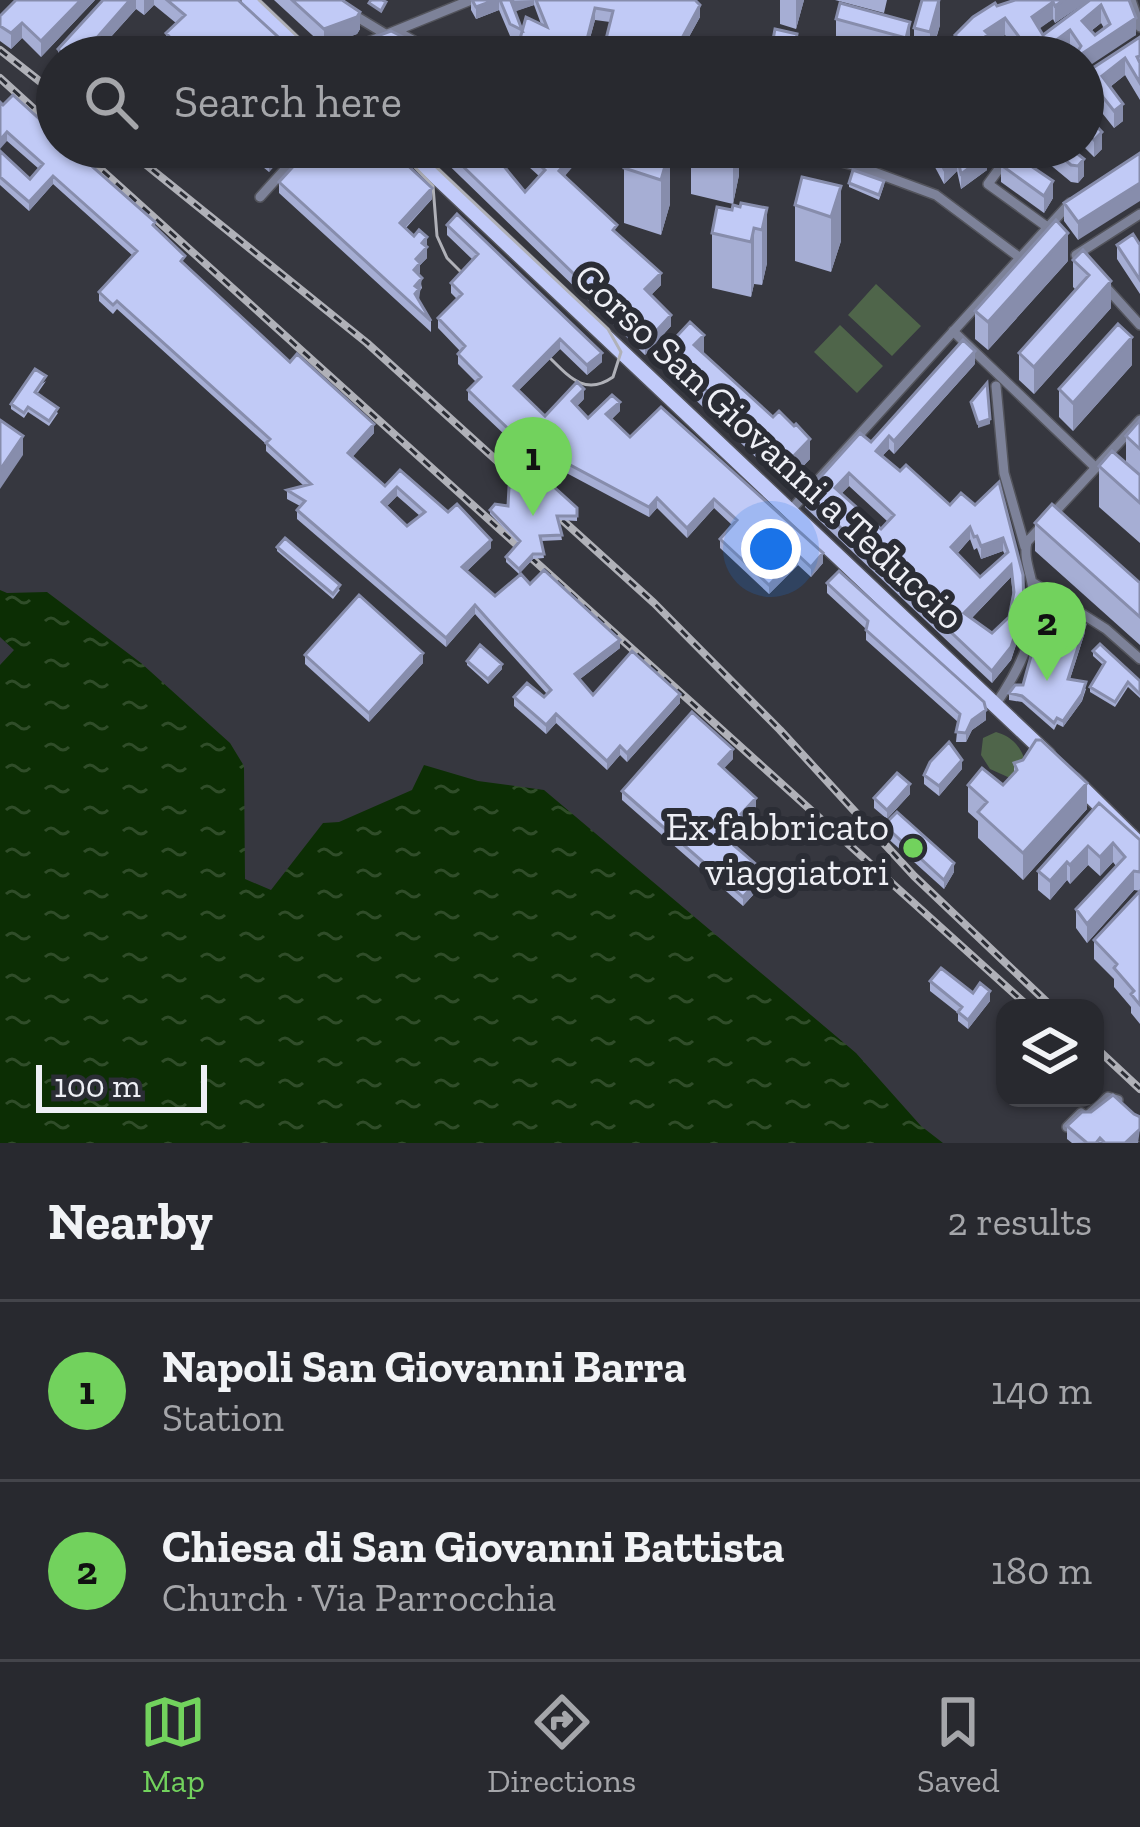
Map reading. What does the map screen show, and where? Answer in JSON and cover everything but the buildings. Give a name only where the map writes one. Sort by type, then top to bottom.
[{"type":"main road","points":[[249,0],[287,36]]},
{"type":"main road","name":"Corso San Giovanni a Teduccio","points":[[427,168],[1140,845]]},
{"type":"street","points":[[329,0],[398,36]]},
{"type":"street","points":[[384,36],[471,0]]},
{"type":"street","points":[[1131,0],[1140,27]]},
{"type":"street","points":[[260,197],[286,168]]},
{"type":"street","points":[[863,168],[935,195],[1019,257]]},
{"type":"street","points":[[1000,168],[988,184],[1048,226],[1078,257],[1140,214]]},
{"type":"street","points":[[788,512],[1063,208],[1082,196]]},
{"type":"street","points":[[1095,276],[1140,325]]},
{"type":"street","points":[[953,331],[1110,480]]},
{"type":"street","points":[[996,386],[1004,473],[1032,582],[1029,646],[996,704]]},
{"type":"street","points":[[1025,548],[1140,420]]},
{"type":"street","points":[[1130,431],[1140,440]]},
{"type":"street","points":[[1032,582],[1106,629],[1140,659]]},
{"type":"street","points":[[1067,1127],[1108,1097],[1114,1096],[1127,1108]]},
{"type":"shaded area","points":[[876,284],[921,326],[892,356],[848,315]]},
{"type":"shaded area","points":[[840,325],[883,366],[857,393],[814,352]]},
{"type":"shaded area","points":[[996,732],[1016,743],[1026,763],[1010,778],[990,769],[981,755],[983,738]]},
{"type":"water","points":[[0,590],[47,592],[141,663],[230,743],[244,766],[245,879],[271,890],[323,823],[339,822],[412,790],[424,765],[478,781],[544,790],[856,1053],[921,1126],[943,1143],[0,1143],[0,665],[14,650],[0,637]]},
{"type":"tram line","points":[[259,0],[297,36]]},
{"type":"tram line","points":[[415,168],[433,186],[437,236],[447,258],[466,277]]},
{"type":"tram line","points":[[437,168],[608,329],[621,352],[613,377],[595,385],[572,378],[551,359]]},
{"type":"railway","points":[[0,50],[36,78]]},
{"type":"railway","points":[[0,78],[36,111]]},
{"type":"railway","points":[[99,168],[1020,999]]},
{"type":"railway","points":[[150,168],[367,343],[654,603],[780,730],[914,876],[1044,999]]},
{"type":"railway","points":[[1104,1055],[1140,1089]]},
{"type":"place","name":"Napoli San Giovanni Barra","points":[[533,516]]},
{"type":"place","name":"Chiesa di San Giovanni Battista","points":[[1047,681]]},
{"type":"place","name":"Ex fabbricato viaggiatori","points":[[913,848]]}]
